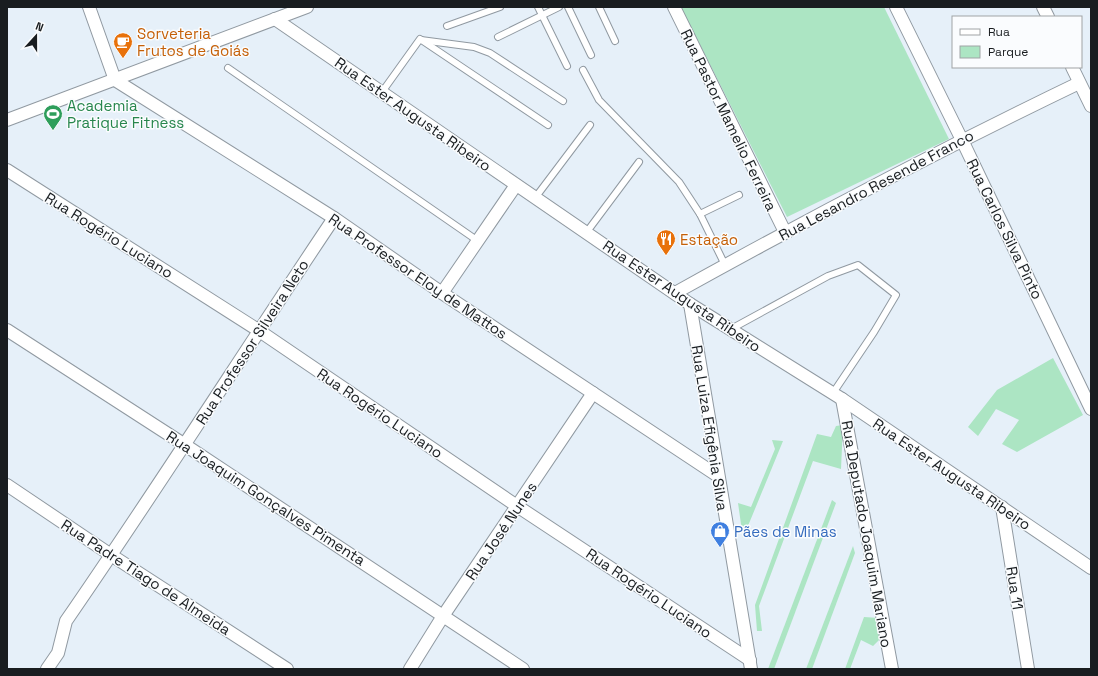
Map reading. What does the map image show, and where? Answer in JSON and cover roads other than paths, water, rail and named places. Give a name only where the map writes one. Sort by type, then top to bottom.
[{"type":"street","points":[[89,7],[115,80]]},
{"type":"street","points":[[7,120],[307,7]]},
{"type":"street","name":"Rua Pastor Mamelio Ferreira","points":[[674,7],[785,232]]},
{"type":"street","name":"Rua Carlos Silva Pinto","points":[[896,7],[962,140],[1091,409]]},
{"type":"street","points":[[1043,7],[1048,16]]},
{"type":"street","name":"Rua Ester Augusta Ribeiro","points":[[275,19],[690,304],[837,396],[1091,568]]},
{"type":"street","points":[[1072,68],[1091,106]]},
{"type":"street","name":"Rua Professor Eloy de Mattos","points":[[115,80],[334,218],[442,293],[718,476]]},
{"type":"street","name":"Rua Lesandro Resende Franco","points":[[675,293],[785,232],[962,140],[1080,83]]},
{"type":"street","name":"Rua Rogério Luciano","points":[[7,170],[258,330],[750,664]]},
{"type":"street","points":[[442,293],[516,185]]},
{"type":"street","name":"Rua Professor Silveira Neto","points":[[47,669],[58,654],[66,621],[186,445],[258,330],[334,218]]},
{"type":"street","name":"Rua Luiza Efigênia Silva","points":[[690,304],[750,664]]},
{"type":"street","name":"Rua Joaquim Gonçalves Pimenta","points":[[7,330],[186,445],[523,669]]},
{"type":"street","name":"Rua José Nunes","points":[[410,669],[593,393]]},
{"type":"street","name":"Rua Deputado Joaquim Mariano","points":[[837,396],[892,669]]},
{"type":"street","name":"Rua Padre Tiago de Almeida","points":[[7,485],[286,669]]},
{"type":"street","name":"Rua 11","points":[[1002,507],[1028,669]]},
{"type":"lane","points":[[447,26],[500,7]]},
{"type":"lane","points":[[538,7],[567,66]]},
{"type":"lane","points":[[498,37],[558,7]]},
{"type":"lane","points":[[568,7],[591,55]]},
{"type":"lane","points":[[599,7],[615,41]]},
{"type":"lane","points":[[382,92],[420,40]]},
{"type":"lane","points":[[420,40],[467,46],[490,53],[563,101]]},
{"type":"lane","points":[[420,40],[548,125]]},
{"type":"lane","points":[[228,68],[478,241]]},
{"type":"lane","points":[[583,70],[599,100],[679,182],[700,214],[725,265]]},
{"type":"lane","points":[[535,198],[590,125]]},
{"type":"lane","points":[[586,232],[639,162]]},
{"type":"lane","points":[[700,214],[739,195]]},
{"type":"lane","points":[[730,329],[828,276],[858,265],[896,295],[837,396]]},
{"type":"place","name":"Sorveteria Frutos de Goiás","points":[[123,59]]},
{"type":"place","name":"Academia Pratique Fitness","points":[[53,131]]},
{"type":"place","name":"Estação","points":[[666,256]]},
{"type":"place","name":"Pães de Minas","points":[[720,548]]}]
